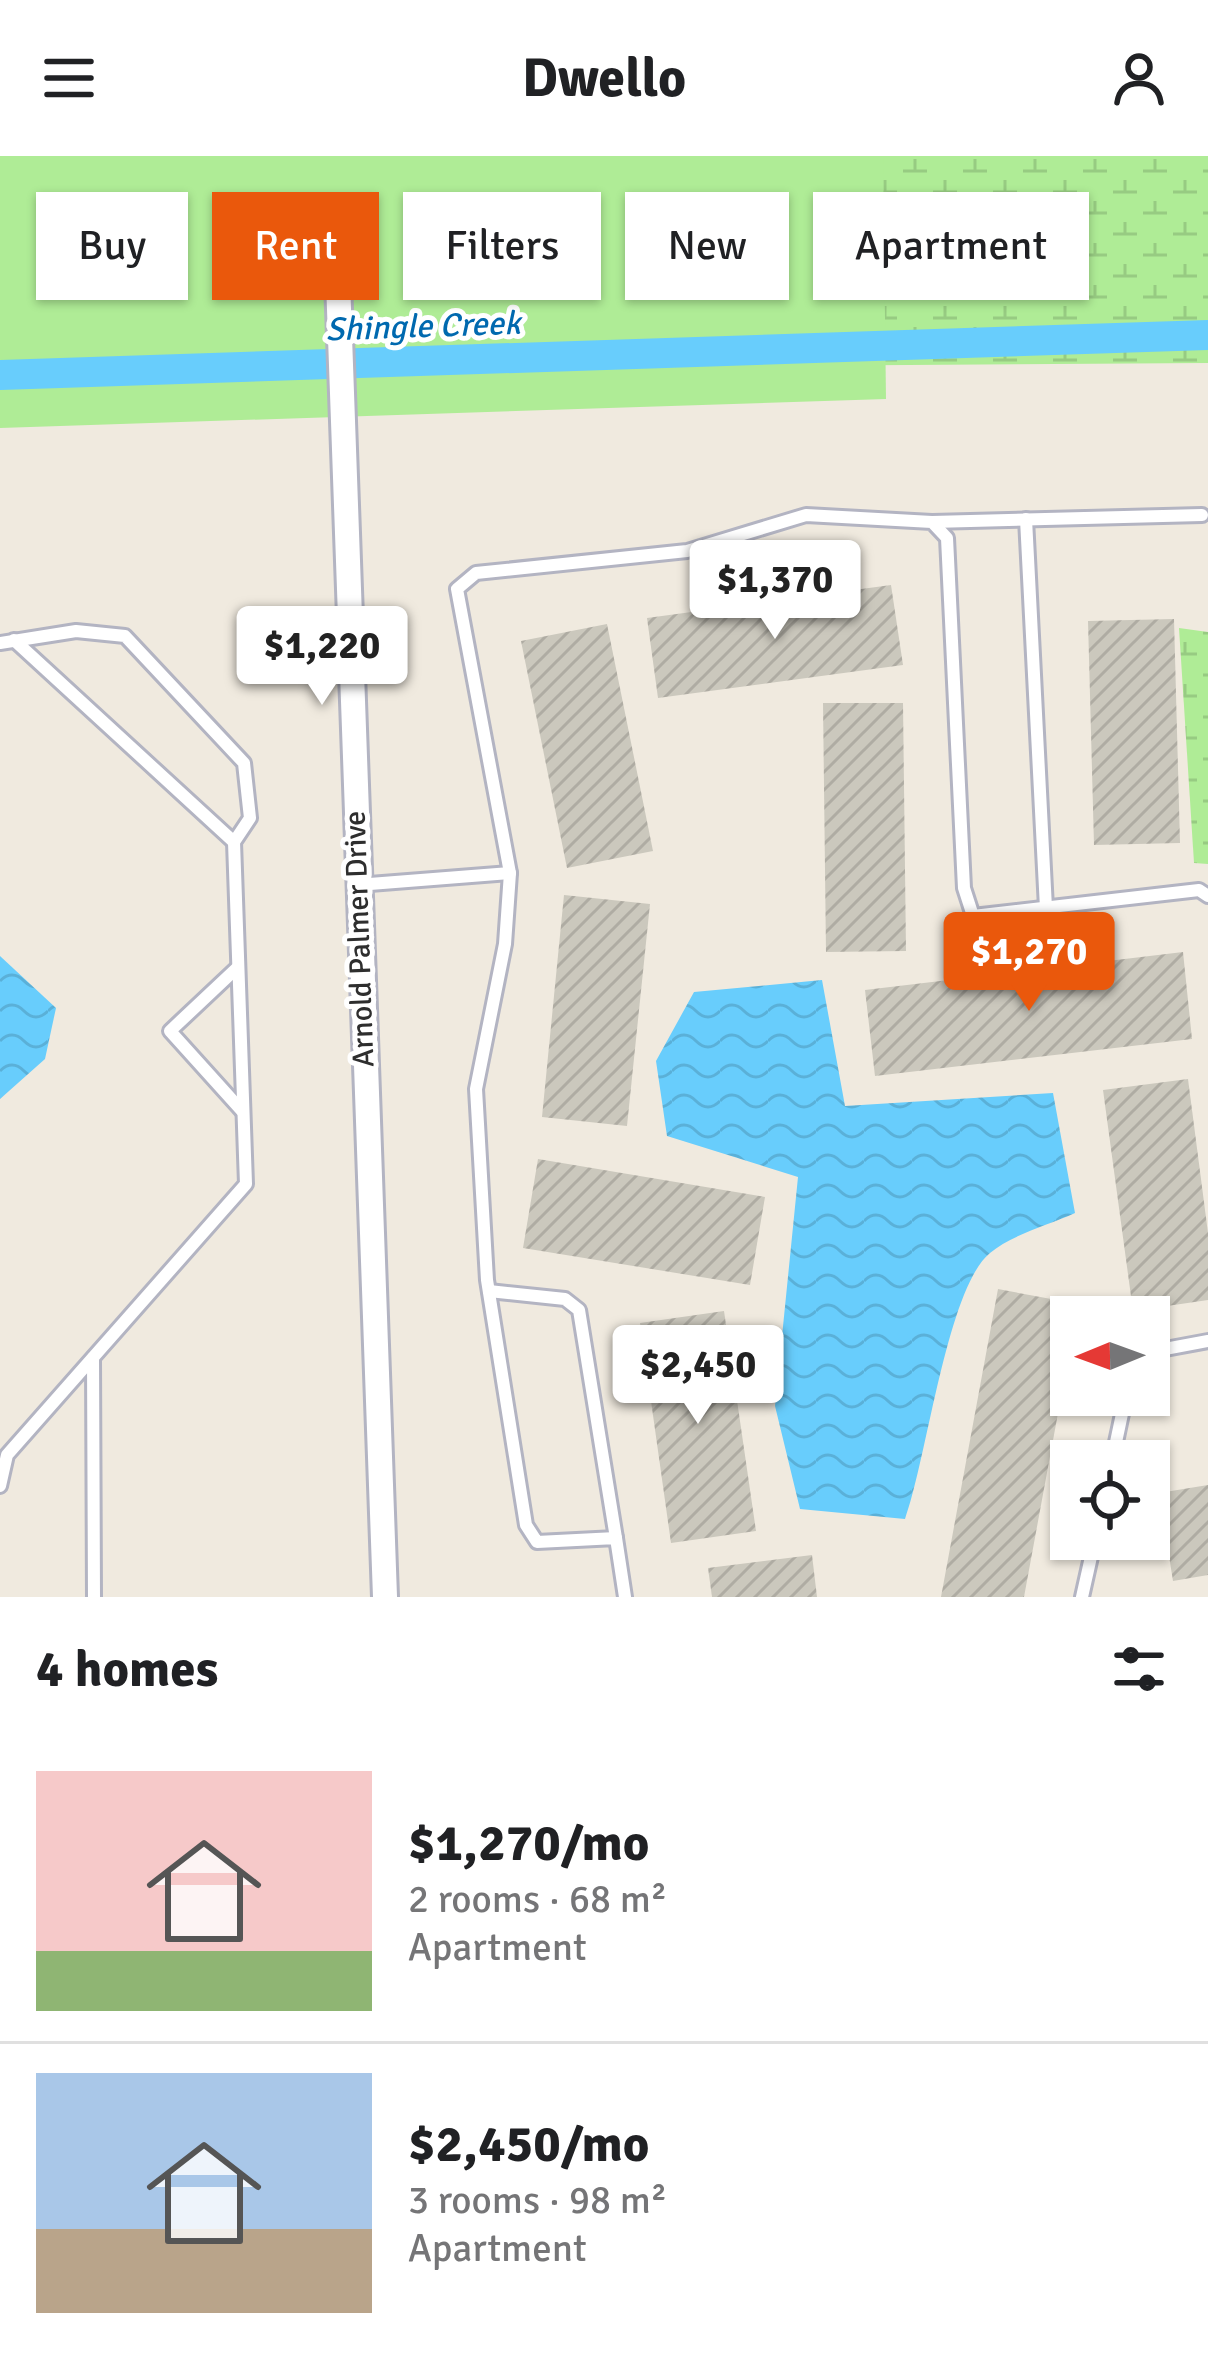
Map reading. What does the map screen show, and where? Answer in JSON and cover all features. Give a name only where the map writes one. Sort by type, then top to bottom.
[{"type":"street","name":"Arnold Palmer Drive","points":[[339,300],[385,1597]]},
{"type":"lane","points":[[616,1538],[537,1542],[526,1526],[489,1291],[476,1089],[505,944],[510,873],[457,589],[476,573],[687,551],[806,515],[932,522],[1202,515]]},
{"type":"lane","points":[[1026,520],[1046,908]]},
{"type":"lane","points":[[932,522],[947,538],[964,888],[973,916],[1199,890],[1208,896]]},
{"type":"lane","points":[[0,1486],[7,1455],[246,1184],[234,842],[250,818],[244,763],[124,636],[76,631],[7,642]]},
{"type":"lane","points":[[7,642],[234,842]]},
{"type":"lane","points":[[357,885],[510,873]]},
{"type":"lane","points":[[238,967],[170,1031],[243,1113]]},
{"type":"lane","points":[[489,1291],[566,1299],[578,1310],[625,1597]]},
{"type":"lane","points":[[1170,1348],[1208,1341]]},
{"type":"lane","points":[[93,1357],[94,1597]]},
{"type":"lane","points":[[1082,1597],[1090,1560]]},
{"type":"green space","points":[[0,156],[1208,156],[1208,363],[0,371]]},
{"type":"green space","points":[[0,156],[883,156],[883,192],[813,192],[813,300],[885,300],[886,399],[0,428]]},
{"type":"green space","points":[[1179,628],[1208,632],[1208,864],[1194,863]]},
{"type":"water","points":[[0,956],[56,1008],[45,1059],[0,1099]]},
{"type":"water","points":[[822,980],[845,1106],[1053,1093],[1075,1213],[999,1247],[975,1272],[950,1337],[905,1519],[800,1509],[775,1406],[798,1177],[667,1136],[656,1061],[694,992]]},
{"type":"building","points":[[891,585],[903,665],[658,698],[647,618]]},
{"type":"building","points":[[1174,619],[1180,843],[1094,845],[1088,621]]},
{"type":"building","points":[[607,624],[653,851],[567,868],[521,641]]},
{"type":"building","points":[[823,703],[903,703],[906,951],[826,952]]},
{"type":"building","points":[[564,895],[650,904],[627,1126],[542,1117]]},
{"type":"building","points":[[1183,952],[1192,1039],[875,1076],[865,990]]},
{"type":"building","points":[[1188,1079],[1208,1233],[1208,1300],[1170,1306],[1170,1296],[1131,1296],[1103,1090]]},
{"type":"building","points":[[538,1159],[765,1197],[750,1285],[523,1248]]},
{"type":"building","points":[[998,1289],[1050,1299],[1050,1416],[1057,1416],[1024,1597],[941,1597]]},
{"type":"building","points":[[724,1311],[756,1531],[671,1543],[640,1323]]},
{"type":"building","points":[[1208,1485],[1208,1575],[1173,1581],[1170,1491]]},
{"type":"building","points":[[812,1555],[817,1597],[712,1597],[708,1568]]},
{"type":"waterway","name":"Shingle Creek","points":[[0,375],[1208,335]]}]
